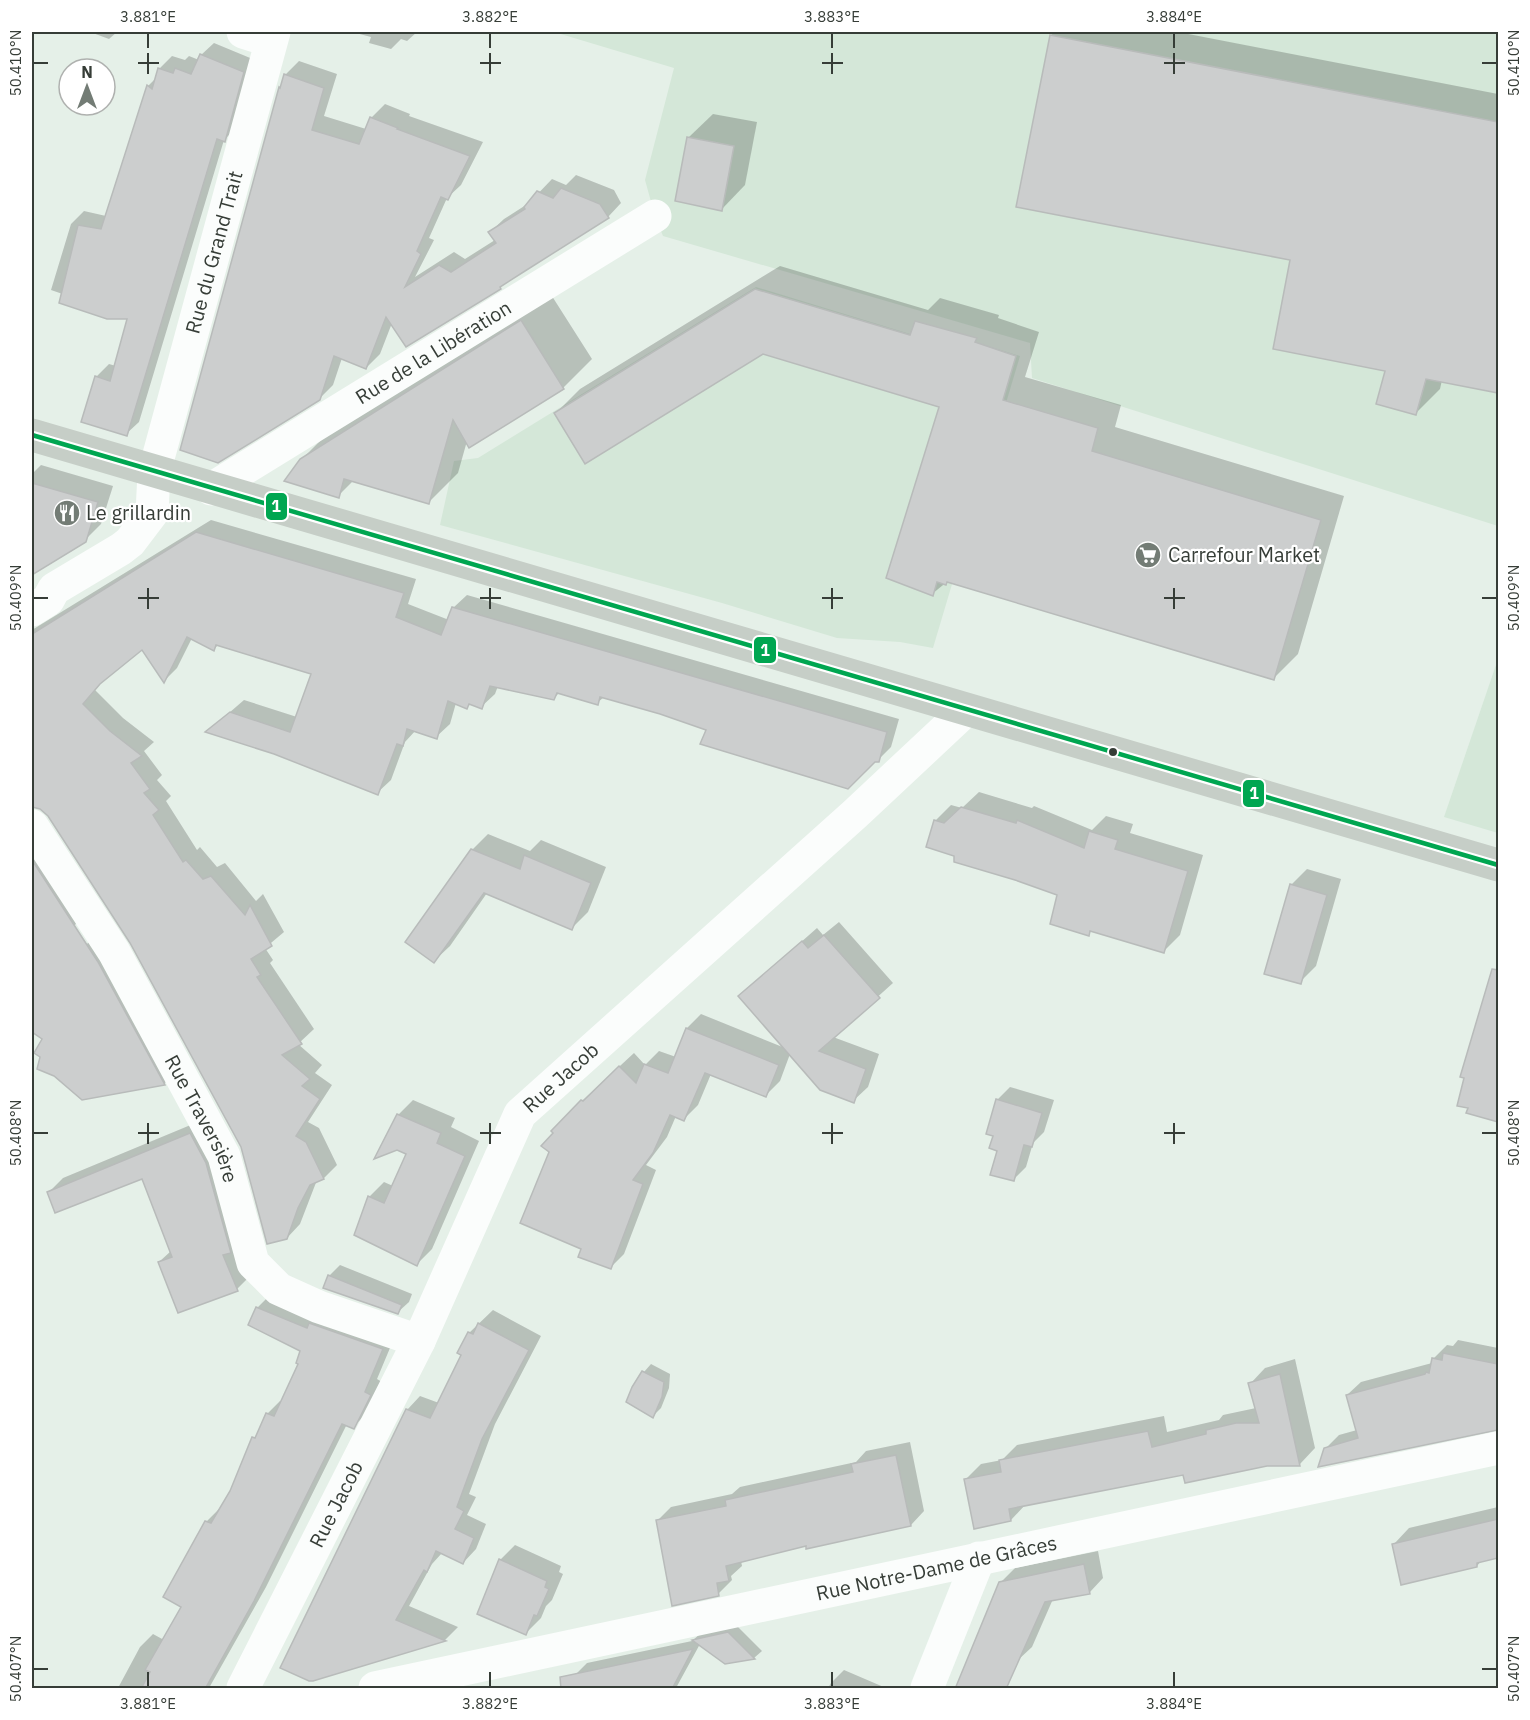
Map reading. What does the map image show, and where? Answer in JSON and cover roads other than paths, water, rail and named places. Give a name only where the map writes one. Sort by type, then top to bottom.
[{"type":"main road","points":[[32,435],[154,473],[1498,865]]},
{"type":"street","name":"Rue du Grand Trait","points":[[154,473],[263,35]]},
{"type":"street","name":"Rue de la Libération","points":[[211,489],[655,216]]},
{"type":"street","points":[[32,610],[48,600],[54,589],[130,542],[152,513],[154,473]]},
{"type":"street","name":"Rue Jacob","points":[[243,1689],[419,1341],[520,1114],[846,822],[966,710]]},
{"type":"street","name":"Rue Traversière","points":[[32,826],[114,952],[224,1156],[253,1263],[279,1289],[319,1307],[419,1341]]},
{"type":"street","name":"Rue Notre-Dame de Grâces","points":[[375,1689],[1498,1448]]},
{"type":"street","points":[[927,1689],[979,1558]]},
{"type":"place","name":"Le grillardin","points":[[67,513]]},
{"type":"place","name":"Carrefour Market","points":[[1148,555]]}]
